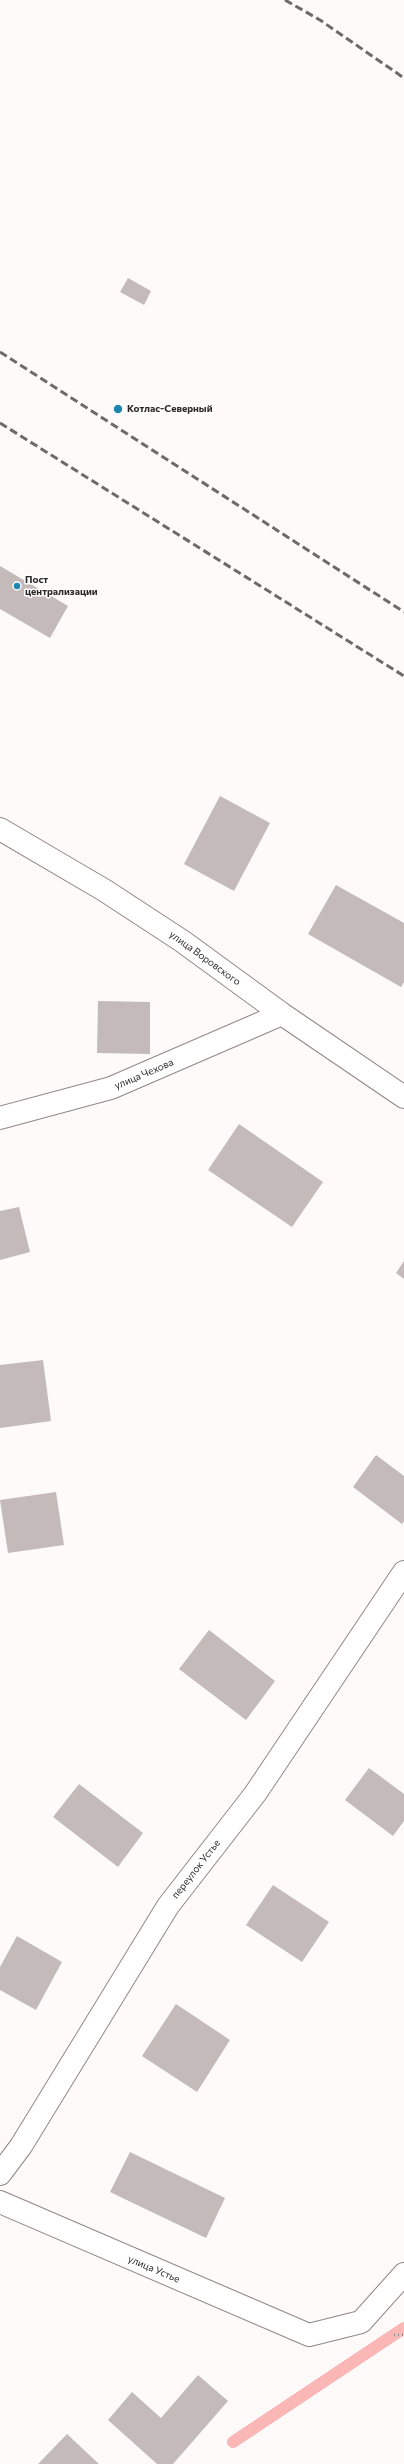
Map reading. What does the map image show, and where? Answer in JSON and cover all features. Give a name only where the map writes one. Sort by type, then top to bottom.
[{"type":"street","name":"улица Воровского","points":[[0,829],[143,915],[282,1014],[404,1097]]},
{"type":"street","name":"улица Чехова","points":[[0,1118],[111,1088],[282,1014]]},
{"type":"street","name":"переулок Устье","points":[[0,2174],[21,2146],[168,1906],[255,1794],[404,1572]]},
{"type":"street","name":"улица Устье","points":[[0,2202],[309,2335],[361,2322],[404,2274]]},
{"type":"building","points":[[128,278],[151,291],[144,305],[120,292]]},
{"type":"building","name":"Пост централизации","points":[[0,566],[68,606],[50,638],[0,609]]},
{"type":"building","points":[[220,796],[270,823],[234,891],[184,864]]},
{"type":"building","points":[[336,885],[404,923],[404,982],[401,987],[308,934]]},
{"type":"building","points":[[98,1001],[150,1002],[150,1054],[97,1053]]},
{"type":"building","points":[[239,1124],[323,1182],[292,1227],[208,1170]]},
{"type":"building","points":[[19,1207],[30,1252],[0,1260],[0,1211]]},
{"type":"building","points":[[404,1261],[404,1279],[396,1273]]},
{"type":"building","points":[[43,1360],[51,1421],[0,1428],[0,1365]]},
{"type":"building","points":[[376,1455],[404,1476],[404,1521],[402,1524],[353,1487]]},
{"type":"building","points":[[56,1492],[64,1545],[8,1553],[0,1500]]},
{"type":"building","points":[[209,1630],[275,1681],[246,1720],[179,1669]]},
{"type":"building","points":[[369,1768],[404,1794],[404,1821],[393,1836],[345,1800]]},
{"type":"building","points":[[79,1784],[143,1833],[118,1867],[53,1817]]},
{"type":"building","points":[[273,1885],[329,1922],[302,1962],[246,1925]]},
{"type":"building","points":[[17,1936],[62,1962],[36,2010],[0,1990],[0,1967]]},
{"type":"building","points":[[176,2004],[230,2040],[197,2092],[142,2056]]},
{"type":"building","points":[[130,2152],[225,2198],[206,2238],[110,2192]]},
{"type":"building","points":[[198,2375],[228,2401],[173,2464],[157,2464],[108,2420],[132,2392],[161,2418]]},
{"type":"building","points":[[67,2434],[99,2464],[38,2464]]},
{"type":"waterway","points":[[233,2442],[404,2328]]},
{"type":"railway","points":[[285,0],[320,20],[404,78]]},
{"type":"railway","points":[[0,352],[404,612]]},
{"type":"railway","points":[[0,423],[404,676]]},
{"type":"place","name":"Котлас-Северный","points":[[118,409]]},
{"type":"place","name":"Пост централизации","points":[[17,586]]}]
